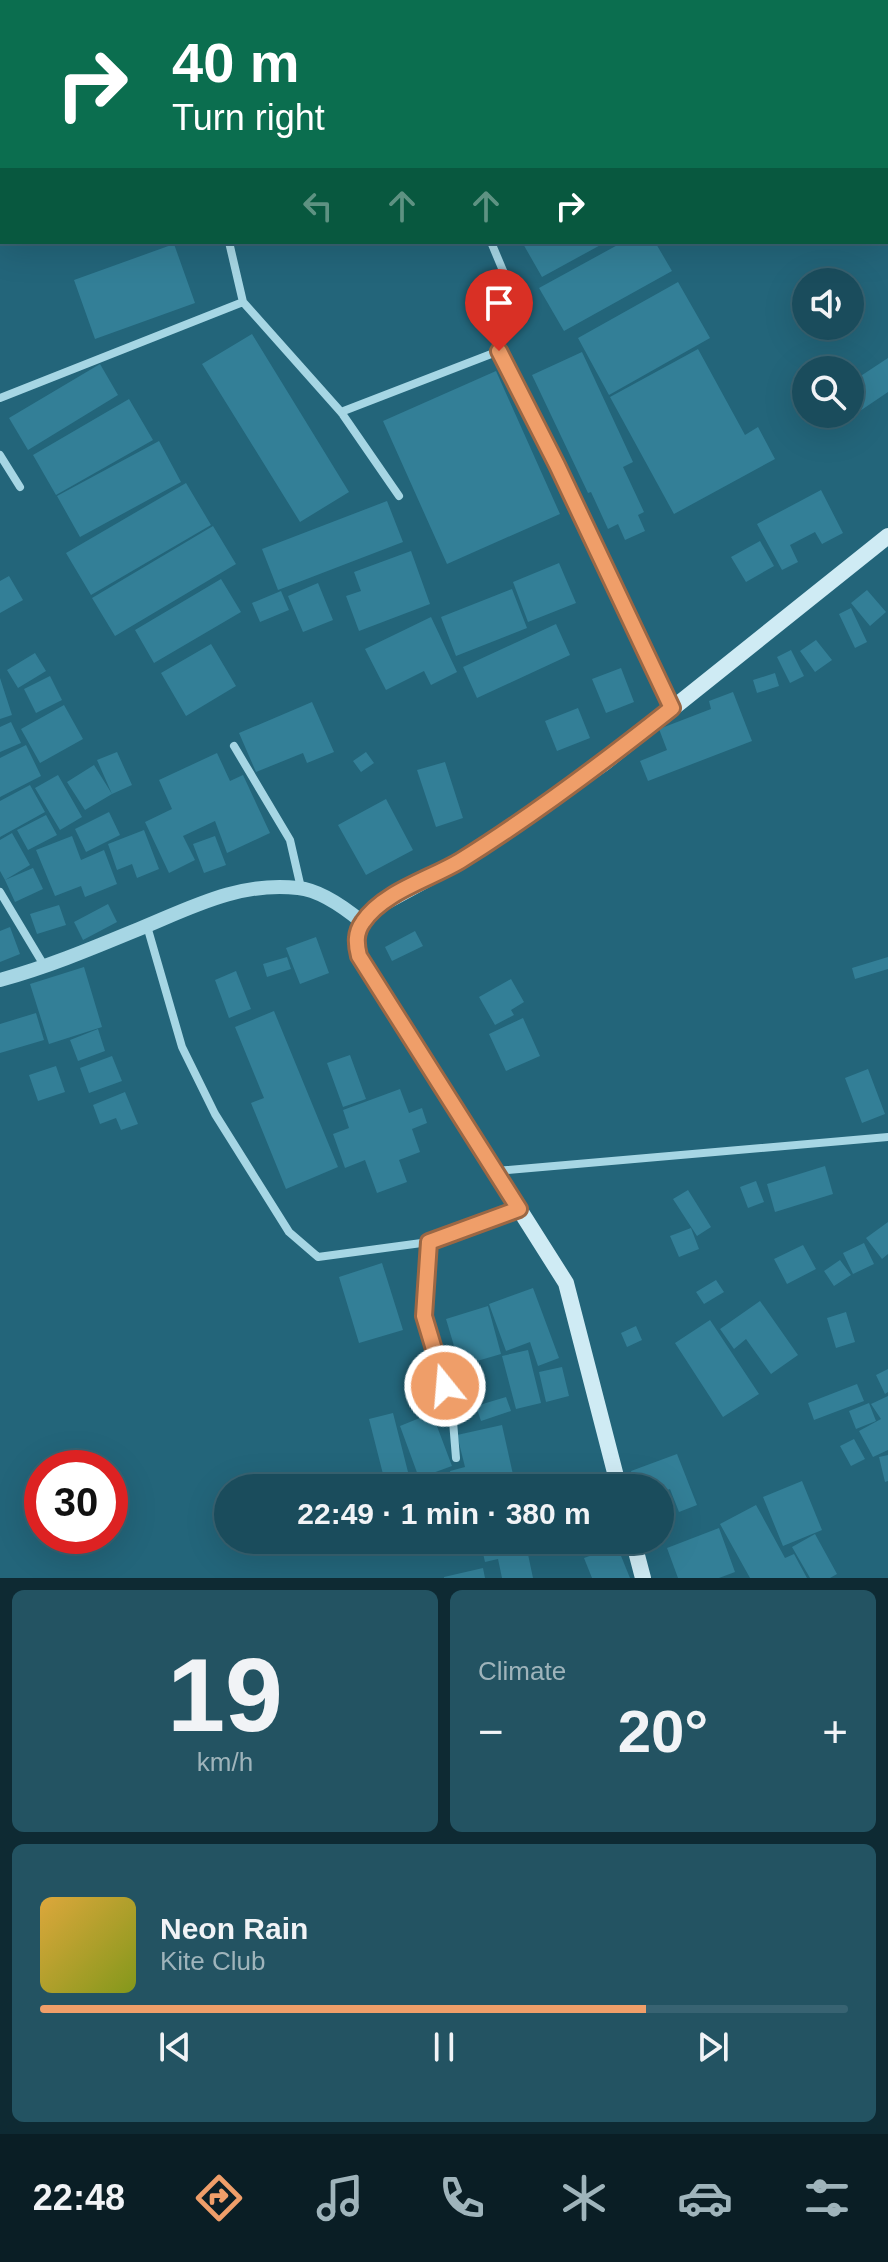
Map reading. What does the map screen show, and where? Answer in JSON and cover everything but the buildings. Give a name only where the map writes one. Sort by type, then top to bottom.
[{"type":"main road","points":[[615,1474],[566,1283],[359,956],[355,940],[362,922],[378,906],[459,862],[603,764],[888,536]]},
{"type":"main road","points":[[637,1554],[643,1578]]},
{"type":"street","points":[[229,244],[243,302],[341,412],[399,496]]},
{"type":"street","points":[[492,244],[509,285],[499,351],[557,465],[672,708]]},
{"type":"street","points":[[0,398],[243,302]]},
{"type":"street","points":[[341,412],[499,351]]},
{"type":"street","points":[[0,455],[20,487]]},
{"type":"street","points":[[234,746],[290,840],[301,888]]},
{"type":"street","points":[[0,980],[46,967],[227,893],[266,886],[301,888],[344,908],[362,922]]},
{"type":"street","points":[[0,892],[46,967]]},
{"type":"street","points":[[147,926],[182,1047],[215,1114],[289,1232],[318,1257],[429,1242],[519,1209]]},
{"type":"street","points":[[495,1171],[888,1137]]},
{"type":"street","points":[[429,1242],[424,1316],[452,1409],[456,1458]]},
{"type":"route","points":[[445,1386],[424,1316],[429,1242],[519,1209],[359,956],[355,940],[362,922],[378,906],[459,862],[603,764],[672,708],[557,465],[499,351]]}]
